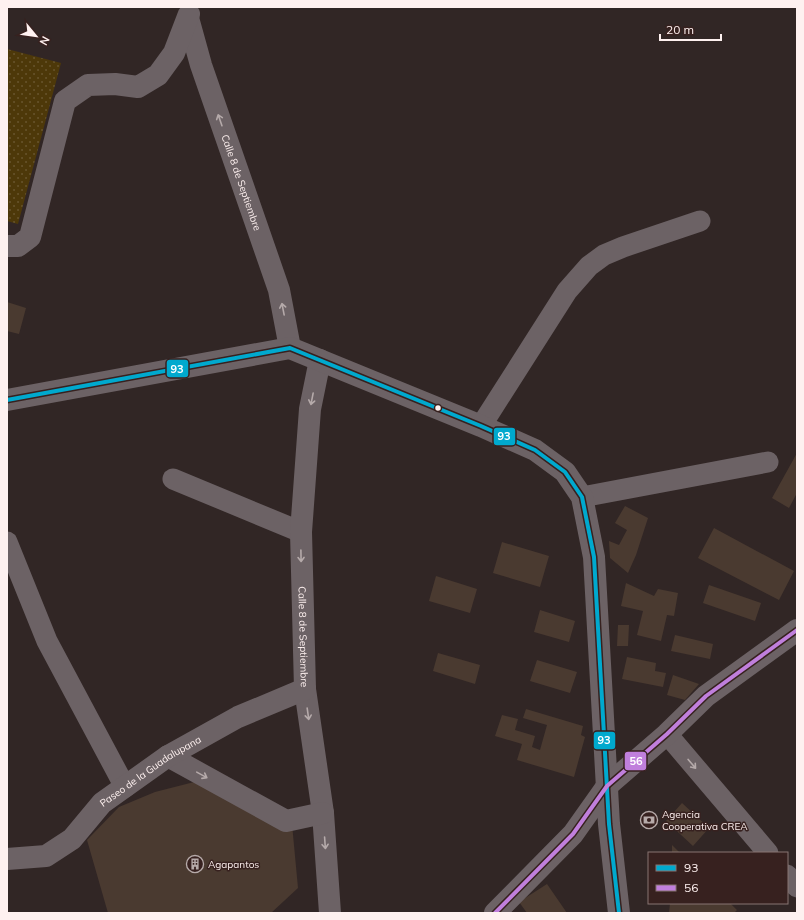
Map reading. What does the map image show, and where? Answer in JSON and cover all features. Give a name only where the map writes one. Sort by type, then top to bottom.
[{"type":"street","points":[[7,246],[18,246],[30,237],[65,101],[88,84],[138,86],[158,75],[174,53],[190,12]]},
{"type":"street","name":"Calle 8 de Septiembre","points":[[190,12],[201,65],[279,290],[290,348]]},
{"type":"street","points":[[481,426],[566,291],[589,266],[604,255],[623,247],[700,221]]},
{"type":"street","points":[[7,400],[290,348],[481,426],[535,450],[565,472],[582,497],[594,557],[609,824],[619,913]]},
{"type":"street","name":"Calle 8 de Septiembre","points":[[320,360],[310,409],[301,532],[305,689],[323,813],[330,913]]},
{"type":"street","points":[[582,497],[768,462]]},
{"type":"street","points":[[173,479],[301,532]]},
{"type":"street","points":[[7,542],[47,641],[125,787]]},
{"type":"street","points":[[495,913],[573,834],[607,786],[667,734],[706,696],[797,630]]},
{"type":"street","name":"Paseo de la Guadalupana","points":[[7,859],[46,856],[72,839],[102,803],[168,756],[238,717],[305,689]]},
{"type":"street","points":[[667,734],[767,852]]},
{"type":"street","points":[[168,756],[286,821],[323,813]]},
{"type":"street","points":[[788,876],[797,887]]},
{"type":"shaded area","points":[[7,49],[61,63],[18,224],[7,221]]},
{"type":"building","points":[[7,302],[26,308],[19,334],[7,331]]},
{"type":"building","points":[[797,453],[797,493],[789,508],[772,498]]},
{"type":"building","points":[[625,506],[648,518],[636,555],[628,573],[610,558],[609,541],[619,545],[627,530],[615,523]]},
{"type":"building","points":[[714,528],[794,571],[779,600],[698,558]]},
{"type":"building","points":[[502,542],[549,556],[540,587],[493,573]]},
{"type":"building","points":[[436,576],[477,589],[470,613],[429,601]]},
{"type":"building","points":[[626,583],[654,596],[658,589],[678,593],[674,616],[667,615],[661,641],[637,635],[643,611],[621,606]]},
{"type":"building","points":[[709,585],[761,603],[755,621],[703,603]]},
{"type":"building","points":[[540,610],[575,621],[569,642],[534,632]]},
{"type":"building","points":[[618,625],[629,625],[628,646],[617,646]]},
{"type":"building","points":[[675,635],[713,644],[710,659],[671,651]]},
{"type":"building","points":[[438,653],[480,665],[475,684],[433,671]]},
{"type":"building","points":[[627,657],[656,663],[655,671],[666,673],[663,687],[622,679]]},
{"type":"building","points":[[537,660],[577,672],[570,693],[530,681]]},
{"type":"building","points":[[673,675],[699,684],[685,700],[667,695]]},
{"type":"building","points":[[526,709],[583,726],[581,735],[585,737],[574,777],[517,760],[522,744],[495,736],[502,715],[518,719],[515,730],[535,736],[532,747],[540,750],[547,725],[523,718]]},
{"type":"building","name":"Agapantos","points":[[202,780],[292,824],[298,888],[271,913],[108,913],[87,840],[119,807],[155,792]]},
{"type":"building","points":[[682,803],[709,828],[693,846],[666,821]]},
{"type":"building","points":[[672,845],[679,852],[672,852]]},
{"type":"building","points":[[547,884],[567,913],[527,913],[519,902]]},
{"type":"building","points":[[670,904],[731,904],[737,910],[734,913],[669,913]]},
{"type":"transit line","name":"93","points":[[7,400],[290,348],[481,426],[535,450],[565,472],[582,497],[594,557],[609,824],[619,913]]},
{"type":"transit line","name":"56","points":[[495,913],[573,834],[607,786],[667,734],[706,696],[797,630]]},
{"type":"place","name":"Agencia Cooperativa CREA","points":[[649,820]]},
{"type":"place","name":"Agapantos","points":[[195,864]]}]
